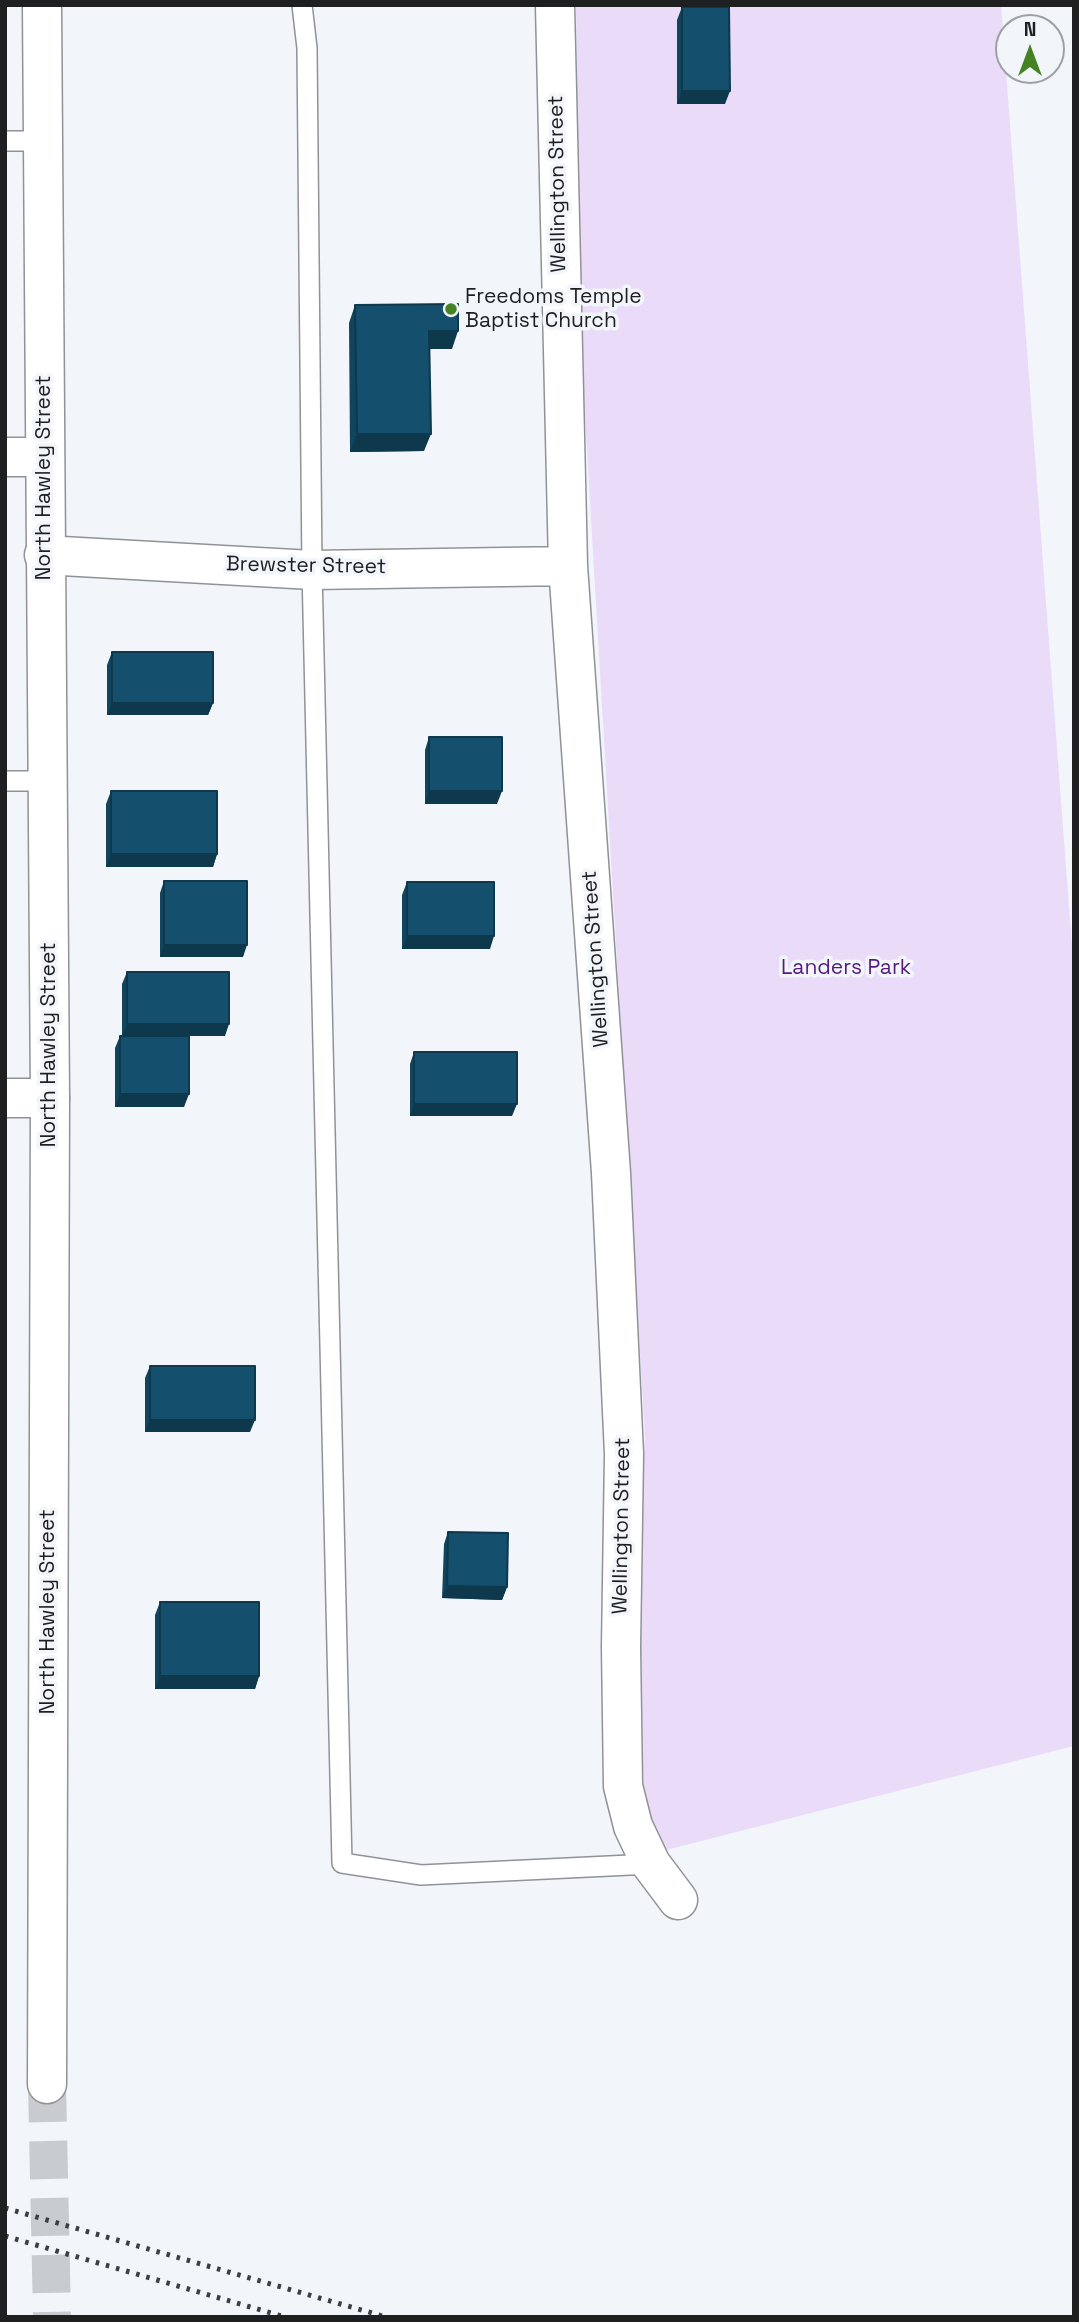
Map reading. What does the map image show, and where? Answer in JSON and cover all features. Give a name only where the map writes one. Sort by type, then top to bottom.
[{"type":"street","name":"North Hawley Street","points":[[42,5],[43,457],[50,1098],[47,2084]]},
{"type":"street","name":"Wellington Street","points":[[555,5],[568,566],[610,1159],[624,1440],[621,1647],[623,1786],[633,1826],[651,1864],[678,1900]]},
{"type":"street","points":[[5,457],[43,457]]},
{"type":"street","name":"Brewster Street","points":[[44,555],[312,570],[568,566]]},
{"type":"street","points":[[5,1098],[50,1098]]},
{"type":"lane","points":[[302,5],[307,48],[312,570],[342,1863],[421,1875],[651,1864]]},
{"type":"lane","points":[[5,141],[43,141]]},
{"type":"lane","points":[[5,781],[48,781]]},
{"type":"green space","name":"Landers Park","points":[[576,5],[1001,5],[1002,14],[995,14],[995,84],[1007,84],[1074,973],[1074,1746],[658,1852],[637,1788],[635,1569],[645,1438],[580,332]]},
{"type":"building","points":[[682,7],[729,7],[730,91],[682,91]]},
{"type":"building","points":[[458,304],[458,331],[429,331],[431,434],[357,434],[355,305]]},
{"type":"building","points":[[112,652],[213,652],[213,703],[112,703]]},
{"type":"building","points":[[429,737],[502,737],[502,791],[429,791]]},
{"type":"building","points":[[111,791],[217,791],[217,854],[111,854]]},
{"type":"building","points":[[164,881],[247,881],[247,945],[164,945]]},
{"type":"building","points":[[407,882],[494,882],[494,936],[407,936]]},
{"type":"building","points":[[127,972],[229,972],[229,1024],[127,1024]]},
{"type":"building","points":[[120,1036],[189,1036],[189,1094],[120,1094]]},
{"type":"building","points":[[414,1052],[517,1052],[517,1104],[414,1104]]},
{"type":"building","points":[[150,1366],[255,1366],[255,1420],[150,1420]]},
{"type":"building","points":[[448,1532],[508,1533],[507,1587],[447,1586]]},
{"type":"building","points":[[160,1602],[259,1602],[259,1676],[160,1676]]},
{"type":"tunnel","points":[[47,2084],[52,2317]]},
{"type":"railway","points":[[5,2208],[386,2317]]},
{"type":"railway","points":[[5,2236],[285,2317]]},
{"type":"place","name":"Freedoms Temple Baptist Church","points":[[451,309]]}]
